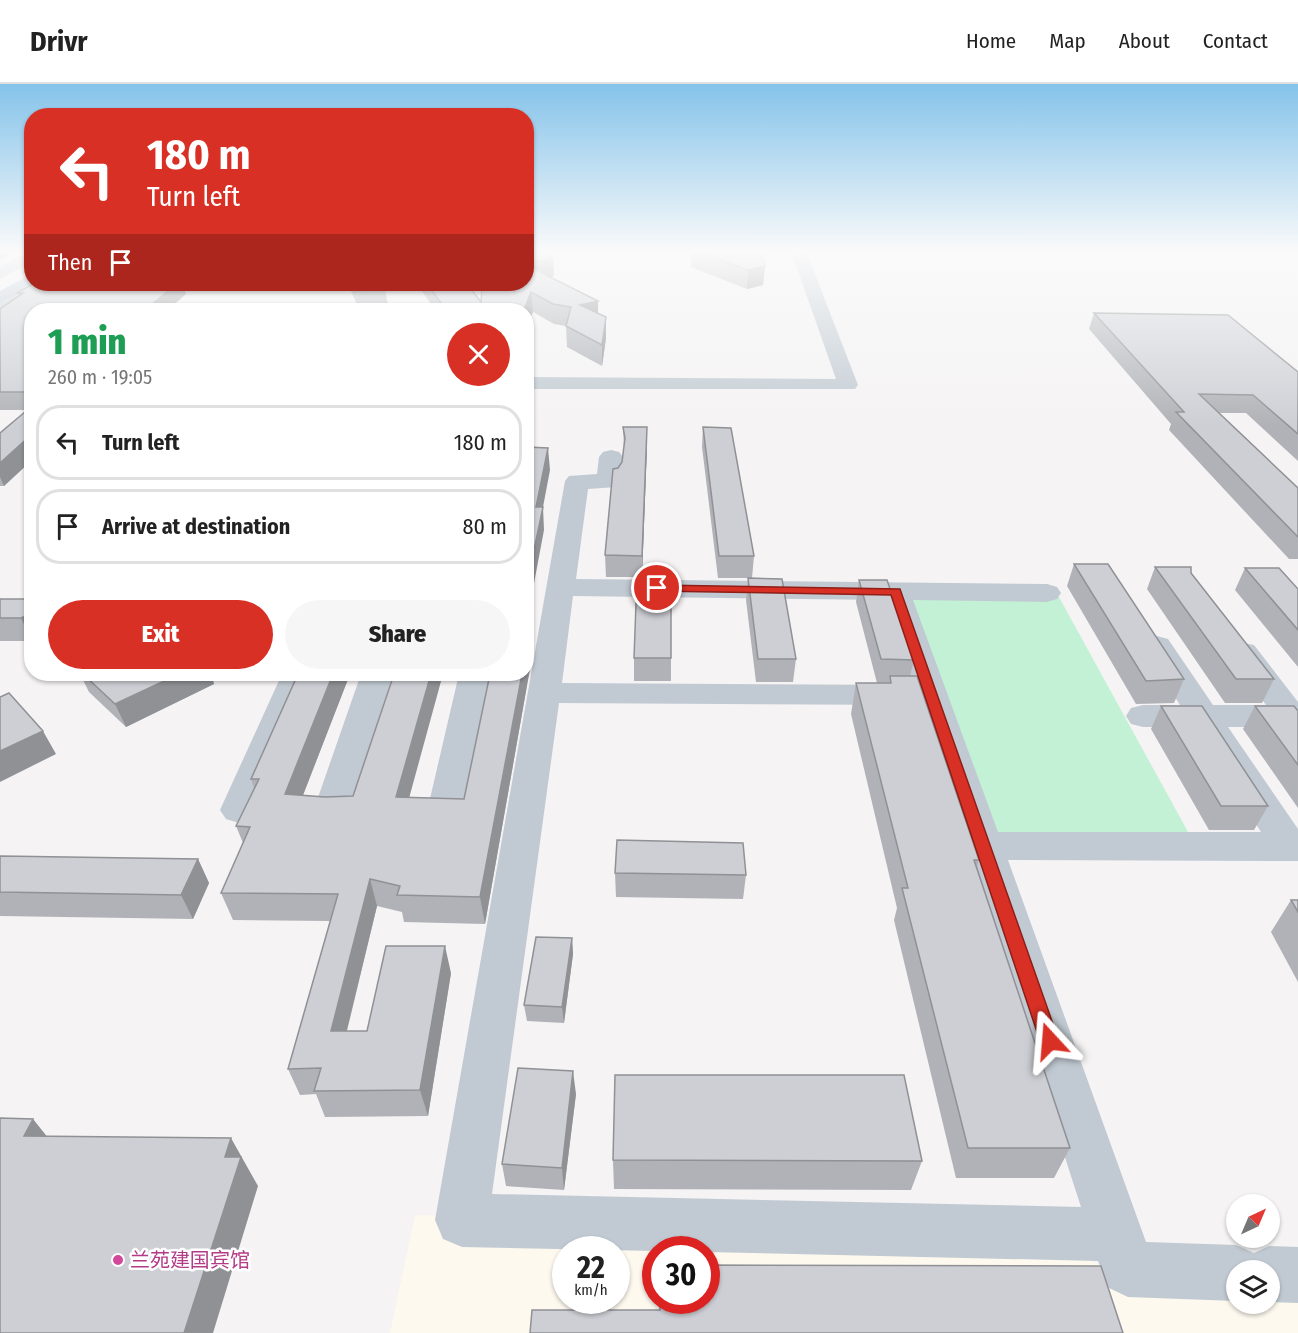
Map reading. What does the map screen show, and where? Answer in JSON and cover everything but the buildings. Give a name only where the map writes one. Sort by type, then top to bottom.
[{"type":"street","points":[[534,383],[848,385],[820,309]]},
{"type":"street","points":[[611,457],[608,482],[577,481],[561,587],[539,645],[544,693],[462,1220],[1116,1235]]},
{"type":"street","points":[[561,587],[1047,593]]},
{"type":"street","points":[[896,591],[1128,1269],[1226,1273]]},
{"type":"street","points":[[1142,622],[1294,847]]},
{"type":"street","points":[[1227,632],[1296,719]]},
{"type":"street","points":[[239,810],[295,681]]},
{"type":"street","points":[[332,809],[375,681]]},
{"type":"street","points":[[447,803],[473,681]]},
{"type":"street","points":[[544,693],[932,695]]},
{"type":"street","points":[[1143,716],[1296,719]]},
{"type":"street","points":[[983,846],[1294,847]]},
{"type":"street","points":[[1280,1274],[1298,1275]]},
{"type":"shaded area","points":[[415,1215],[1021,1230],[1146,1285],[1226,1288],[1226,1314],[1280,1314],[1280,1289],[1298,1290],[1298,1333],[390,1333]]},
{"type":"green space","points":[[907,587],[1054,588],[1193,841],[993,838]]},
{"type":"place","name":"兰苑建国宾馆","points":[[118,1260]]},
{"type":"route","points":[[657,588],[896,591],[1050,1041]]}]
